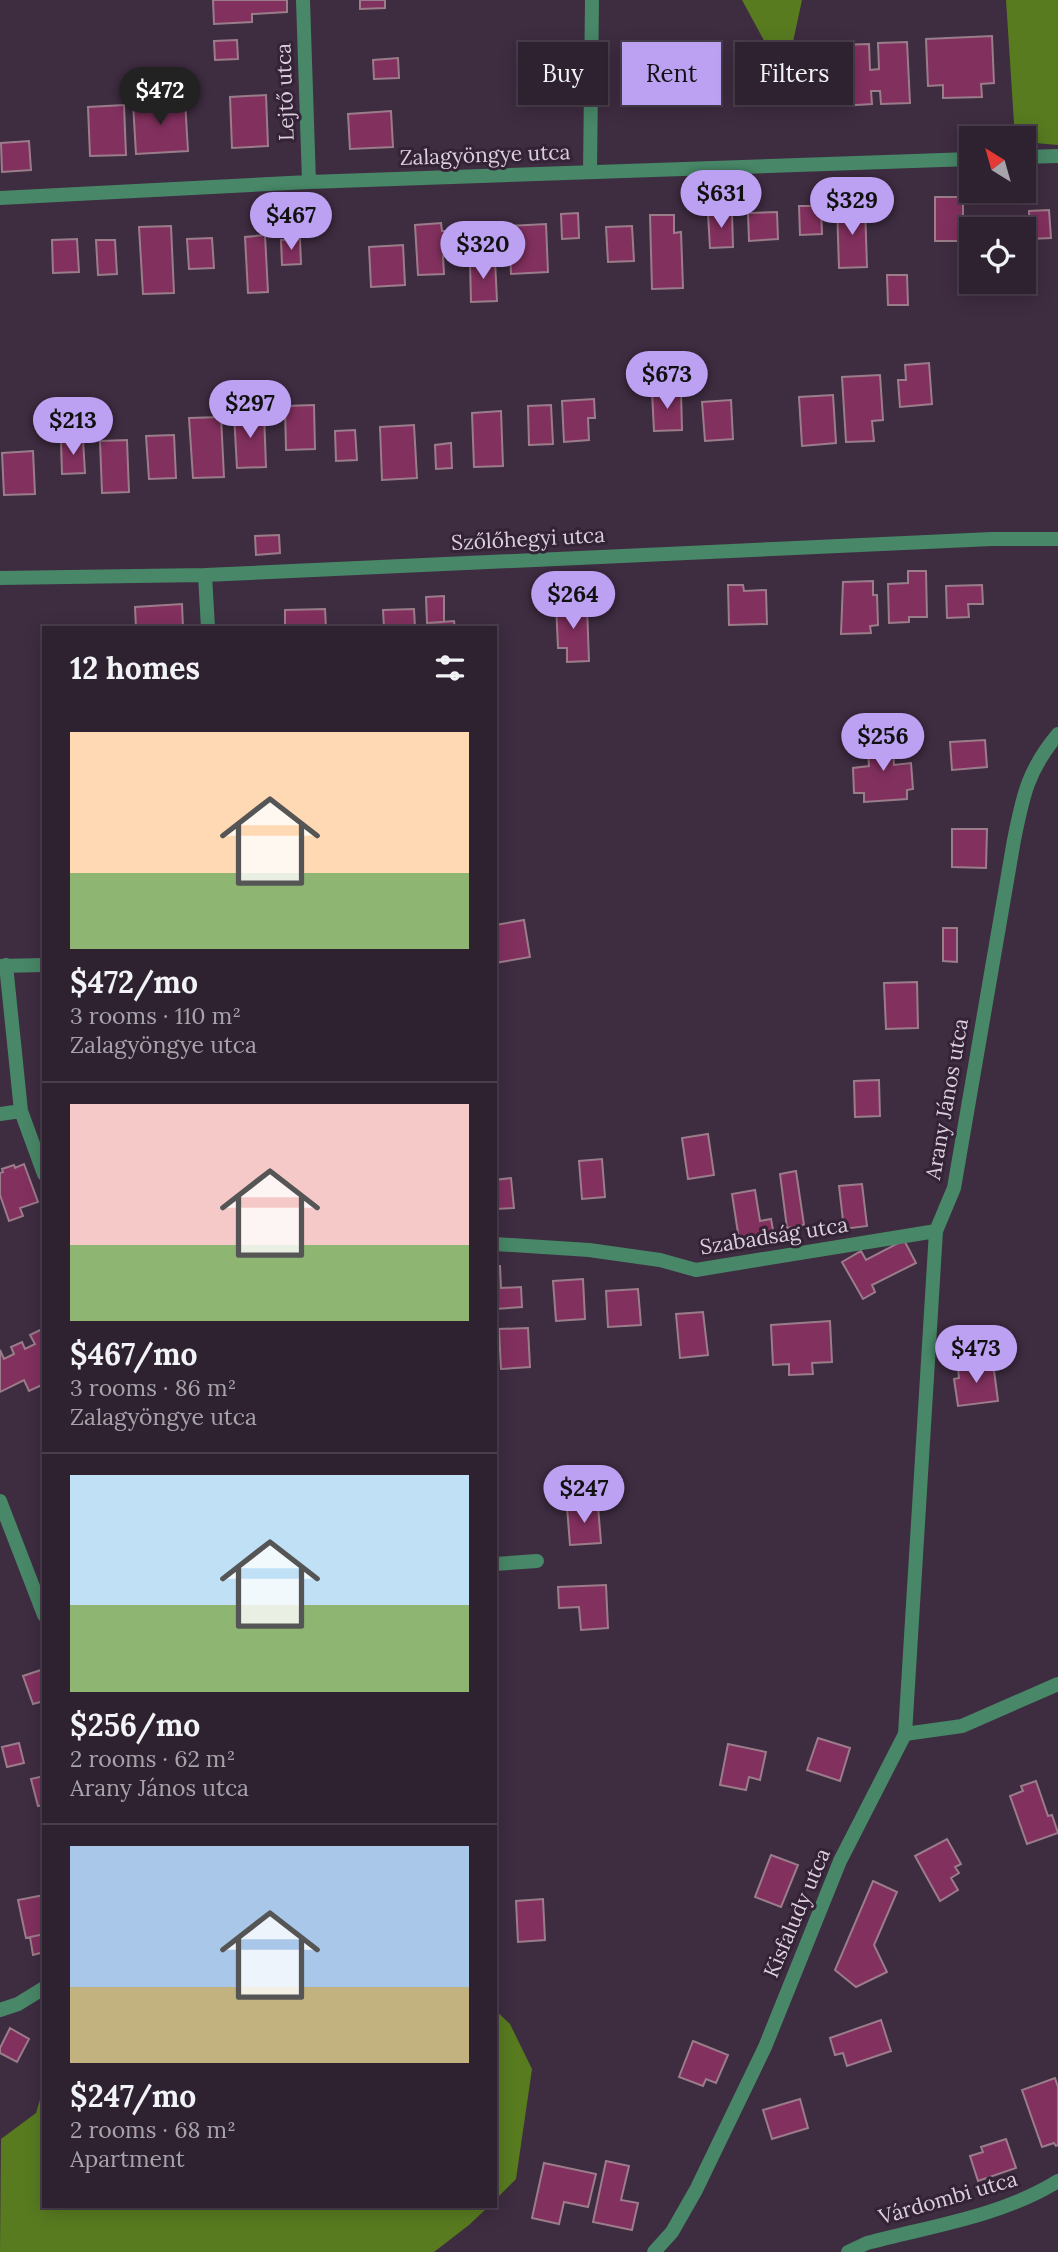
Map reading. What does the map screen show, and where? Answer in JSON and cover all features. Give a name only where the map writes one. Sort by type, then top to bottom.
[{"type":"street","name":"Lejtő utca","points":[[303,0],[309,182]]},
{"type":"street","points":[[590,172],[592,0]]},
{"type":"street","points":[[1036,157],[1058,156]]},
{"type":"street","name":"Zalagyöngye utca","points":[[0,198],[309,182],[959,159]]},
{"type":"street","name":"Szőlőhegyi utca","points":[[0,578],[205,575],[1058,538]]},
{"type":"street","points":[[205,575],[208,626]]},
{"type":"street","name":"Arany János utca","points":[[905,1734],[936,1231],[954,1188],[1014,840],[1026,785],[1034,768],[1058,734]]},
{"type":"street","points":[[42,965],[3,966],[21,1111],[42,1169]]},
{"type":"street","points":[[0,1114],[21,1111]]},
{"type":"street","name":"Szabadság utca","points":[[497,1244],[589,1250],[660,1260],[696,1270],[936,1231]]},
{"type":"street","points":[[0,1501],[42,1610]]},
{"type":"street","points":[[497,1564],[537,1561]]},
{"type":"street","points":[[905,1734],[962,1726],[1058,1684]]},
{"type":"street","name":"Kisfaludy utca","points":[[654,2252],[672,2232],[702,2178],[765,2048],[841,1861],[905,1734]]},
{"type":"street","points":[[0,2010],[18,2004],[42,1989]]},
{"type":"street","name":"Várdombi utca","points":[[848,2252],[867,2243],[1012,2205],[1036,2195],[1058,2181]]},
{"type":"green space","points":[[742,0],[802,0],[793,42],[765,42]]},
{"type":"green space","points":[[1006,0],[1058,0],[1058,145],[1036,143],[1036,126],[1014,126]]},
{"type":"green space","points":[[497,2012],[510,2024],[532,2069],[516,2179],[497,2198]]},
{"type":"green space","points":[[42,2093],[42,2208],[487,2208],[434,2252],[0,2252],[1,2139],[36,2113]]},
{"type":"building","points":[[213,0],[287,0],[287,12],[252,14],[252,22],[214,24]]},
{"type":"building","points":[[360,0],[385,0],[385,8],[360,9]]},
{"type":"building","points":[[992,36],[994,83],[981,84],[982,97],[943,98],[943,85],[928,86],[926,39]]},
{"type":"building","points":[[237,40],[238,59],[215,60],[214,41]]},
{"type":"building","points":[[907,42],[910,103],[881,104],[880,91],[871,91],[872,104],[841,106],[853,105],[853,45],[869,44],[870,70],[879,69],[878,43]]},
{"type":"building","points":[[398,58],[399,78],[374,79],[373,60]]},
{"type":"building","points":[[266,95],[268,146],[232,148],[230,97]]},
{"type":"building","points":[[185,100],[188,151],[136,154],[133,103]]},
{"type":"building","points":[[124,105],[126,155],[90,156],[88,107]]},
{"type":"building","points":[[391,111],[393,147],[350,149],[348,114]]},
{"type":"building","points":[[29,141],[31,170],[2,172],[1,143]]},
{"type":"building","points":[[935,197],[959,197],[959,203],[963,203],[963,217],[959,217],[959,241],[935,241]]},
{"type":"building","points":[[799,206],[821,206],[822,234],[800,235]]},
{"type":"building","points":[[865,206],[867,267],[839,268],[837,207]]},
{"type":"building","points":[[1049,210],[1051,238],[1036,239],[1036,217],[1029,217],[1029,211]]},
{"type":"building","points":[[777,212],[778,239],[749,241],[748,213]]},
{"type":"building","points":[[578,213],[579,238],[562,239],[561,214]]},
{"type":"building","points":[[732,213],[733,247],[710,248],[708,214]]},
{"type":"building","points":[[650,215],[674,215],[674,233],[681,232],[683,288],[652,289]]},
{"type":"building","points":[[441,223],[442,231],[451,231],[452,255],[443,256],[444,274],[418,275],[415,225]]},
{"type":"building","points":[[546,224],[548,272],[511,274],[509,226]]},
{"type":"building","points":[[171,226],[174,293],[143,294],[139,227]]},
{"type":"building","points":[[632,226],[634,261],[608,262],[606,227]]},
{"type":"building","points":[[265,235],[268,292],[248,293],[245,237]]},
{"type":"building","points":[[212,238],[214,268],[189,269],[187,239]]},
{"type":"building","points":[[77,239],[79,272],[53,273],[52,240]]},
{"type":"building","points":[[300,239],[301,264],[282,265],[281,240]]},
{"type":"building","points":[[96,240],[115,240],[117,274],[98,275]]},
{"type":"building","points":[[403,245],[405,285],[371,287],[369,247]]},
{"type":"building","points":[[495,260],[497,301],[471,302],[470,261]]},
{"type":"building","points":[[887,275],[907,275],[908,305],[888,305]]},
{"type":"building","points":[[929,363],[932,404],[900,407],[898,380],[906,380],[905,365]]},
{"type":"building","points":[[880,375],[883,420],[872,421],[874,441],[846,442],[842,377]]},
{"type":"building","points":[[681,391],[682,430],[654,431],[652,392]]},
{"type":"building","points":[[833,395],[836,443],[802,446],[799,397]]},
{"type":"building","points":[[594,399],[595,418],[588,418],[589,440],[564,442],[562,401]]},
{"type":"building","points":[[731,400],[733,439],[705,441],[702,402]]},
{"type":"building","points":[[314,405],[315,449],[286,450],[285,406]]},
{"type":"building","points":[[551,405],[553,444],[529,445],[528,406]]},
{"type":"building","points":[[501,411],[503,466],[474,467],[472,413]]},
{"type":"building","points":[[264,413],[266,467],[237,468],[234,414]]},
{"type":"building","points":[[221,417],[224,477],[193,478],[189,418]]},
{"type":"building","points":[[414,425],[417,478],[382,480],[380,427]]},
{"type":"building","points":[[355,430],[357,460],[336,461],[335,431]]},
{"type":"building","points":[[174,435],[176,478],[149,479],[146,436]]},
{"type":"building","points":[[83,440],[85,473],[62,474],[61,442]]},
{"type":"building","points":[[127,440],[129,492],[102,493],[100,441]]},
{"type":"building","points":[[451,443],[452,468],[436,469],[435,445]]},
{"type":"building","points":[[33,451],[35,494],[4,495],[2,453]]},
{"type":"building","points":[[279,535],[280,553],[256,555],[255,536]]},
{"type":"building","points":[[908,571],[926,571],[927,617],[909,617],[909,622],[889,623],[888,584],[908,583]]},
{"type":"building","points":[[873,581],[873,595],[877,595],[878,625],[870,626],[871,633],[841,634],[843,582]]},
{"type":"building","points":[[728,585],[743,585],[744,591],[766,590],[767,624],[729,625]]},
{"type":"building","points":[[982,585],[983,604],[968,604],[969,617],[947,618],[946,586]]},
{"type":"building","points":[[444,596],[444,622],[427,623],[426,597]]},
{"type":"building","points":[[556,603],[576,603],[576,607],[587,607],[589,661],[567,662],[567,648],[558,648]]},
{"type":"building","points":[[182,604],[183,626],[136,626],[135,607]]},
{"type":"building","points":[[325,609],[326,626],[285,626],[285,610]]},
{"type":"building","points":[[414,609],[415,626],[384,626],[383,610]]},
{"type":"building","points":[[454,621],[455,626],[427,626],[427,623]]},
{"type":"building","points":[[892,735],[894,765],[911,763],[913,789],[907,790],[907,799],[864,802],[864,793],[854,793],[853,768],[869,766],[867,736]]},
{"type":"building","points":[[985,740],[987,767],[952,770],[950,742]]},
{"type":"building","points":[[952,829],[987,829],[986,868],[952,867]]},
{"type":"building","points":[[524,920],[530,957],[497,963],[497,925]]},
{"type":"building","points":[[943,928],[957,928],[957,962],[943,961]]},
{"type":"building","points":[[917,982],[918,1028],[886,1029],[884,983]]},
{"type":"building","points":[[879,1080],[880,1116],[855,1117],[854,1081]]},
{"type":"building","points":[[708,1134],[714,1175],[688,1179],[682,1138]]},
{"type":"building","points":[[602,1159],[605,1197],[582,1199],[579,1161]]},
{"type":"building","points":[[24,1164],[38,1202],[20,1208],[23,1216],[9,1221],[0,1195],[0,1173],[3,1172],[2,1169]]},
{"type":"building","points":[[796,1171],[804,1225],[787,1228],[780,1174]]},
{"type":"building","points":[[511,1178],[514,1208],[497,1209],[497,1180]]},
{"type":"building","points":[[862,1184],[867,1226],[844,1229],[839,1186]]},
{"type":"building","points":[[755,1190],[760,1221],[771,1219],[775,1241],[740,1246],[732,1194]]},
{"type":"building","points":[[904,1240],[916,1263],[872,1285],[875,1292],[863,1299],[842,1262],[861,1251],[866,1260]]},
{"type":"building","points":[[497,1266],[500,1266],[501,1288],[521,1287],[522,1307],[497,1309]]},
{"type":"building","points":[[583,1279],[585,1319],[556,1321],[553,1281]]},
{"type":"building","points":[[638,1289],[641,1325],[608,1327],[606,1291]]},
{"type":"building","points":[[703,1312],[708,1355],[680,1358],[676,1314]]},
{"type":"building","points":[[830,1321],[832,1362],[812,1363],[813,1374],[789,1375],[789,1364],[773,1365],[771,1325]]},
{"type":"building","points":[[528,1328],[530,1367],[501,1369],[499,1329]]},
{"type":"building","points":[[42,1329],[42,1385],[29,1391],[24,1380],[0,1392],[0,1350],[4,1359],[14,1354],[11,1347],[22,1342],[25,1349],[35,1344],[30,1335]]},
{"type":"building","points":[[993,1363],[998,1401],[958,1406],[954,1379],[959,1378],[958,1368]]},
{"type":"building","points":[[598,1506],[601,1543],[570,1545],[567,1507]]},
{"type":"building","points":[[606,1585],[608,1628],[581,1630],[579,1607],[559,1608],[558,1587]]},
{"type":"building","points":[[42,1670],[42,1702],[33,1704],[23,1676]]},
{"type":"building","points":[[818,1738],[850,1748],[840,1781],[807,1770]]},
{"type":"building","points":[[19,1743],[24,1763],[7,1767],[2,1747]]},
{"type":"building","points":[[728,1744],[766,1752],[760,1780],[749,1777],[746,1790],[720,1785]]},
{"type":"building","points":[[42,1776],[42,1805],[38,1806],[31,1779]]},
{"type":"building","points":[[1036,1781],[1048,1816],[1052,1815],[1058,1833],[1027,1844],[1010,1796],[1023,1791],[1021,1786]]},
{"type":"building","points":[[947,1839],[961,1864],[955,1867],[959,1873],[951,1878],[958,1890],[940,1901],[915,1856]]},
{"type":"building","points":[[771,1855],[798,1865],[781,1907],[755,1897]]},
{"type":"building","points":[[873,1881],[897,1892],[874,1945],[887,1972],[856,1987],[835,1970]]},
{"type":"building","points":[[42,1895],[42,1934],[26,1938],[18,1900]]},
{"type":"building","points":[[543,1899],[545,1940],[518,1942],[516,1901]]},
{"type":"building","points":[[42,1934],[42,1953],[33,1955],[30,1937]]},
{"type":"building","points":[[881,2020],[891,2051],[847,2066],[843,2053],[835,2055],[830,2038]]},
{"type":"building","points":[[10,2028],[29,2039],[17,2062],[0,2053]]},
{"type":"building","points":[[693,2041],[728,2055],[716,2083],[706,2079],[703,2086],[679,2077]]},
{"type":"building","points":[[1055,2078],[1058,2087],[1058,2145],[1054,2143],[1042,2147],[1022,2090]]},
{"type":"building","points":[[800,2099],[808,2128],[772,2139],[763,2110]]},
{"type":"building","points":[[1006,2139],[1016,2168],[978,2181],[970,2156],[983,2152],[981,2147]]},
{"type":"building","points":[[606,2161],[629,2166],[621,2200],[638,2203],[632,2230],[593,2222]]},
{"type":"building","points":[[544,2163],[596,2174],[588,2207],[564,2202],[559,2224],[532,2218]]}]
